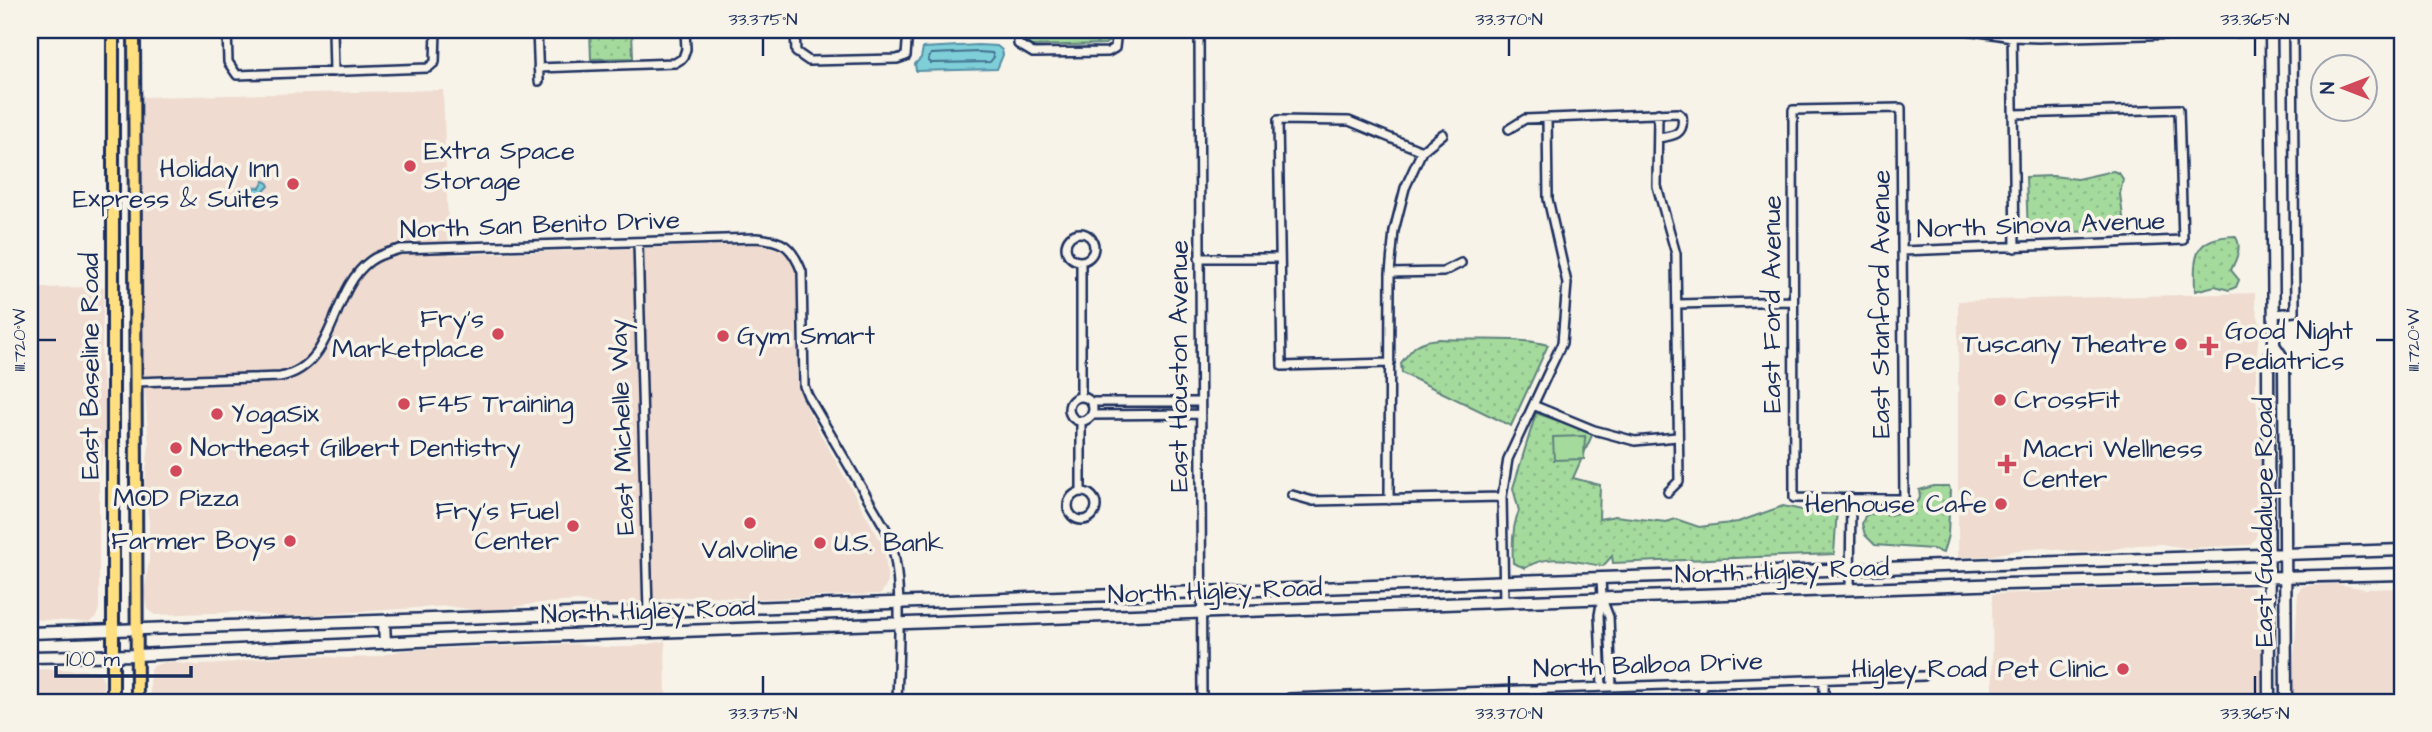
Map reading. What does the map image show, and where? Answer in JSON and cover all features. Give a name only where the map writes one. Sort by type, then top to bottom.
[{"type":"main road","name":"East Baseline Road","points":[[113,30],[113,702]]},
{"type":"main road","name":"East Baseline Road","points":[[135,30],[137,702]]},
{"type":"main road","name":"East Guadalupe Road","points":[[2269,702],[2268,359],[2274,345],[2271,31]]},
{"type":"main road","points":[[114,102],[135,102]]},
{"type":"main road","name":"East Guadalupe Road","points":[[2274,345],[2284,360],[2286,702]]},
{"type":"main road","points":[[114,382],[136,382]]},
{"type":"main road","name":"North Higley Road","points":[[30,657],[113,656],[648,632],[1201,592],[2402,550]]},
{"type":"main road","points":[[2001,563],[2003,584]]},
{"type":"main road","name":"North Higley Road","points":[[30,633],[648,611],[1201,613],[2003,584],[2402,574]]},
{"type":"main road","points":[[648,611],[648,632]]},
{"type":"main road","points":[[384,621],[385,642]]},
{"type":"street","points":[[228,30],[228,62],[237,75],[428,68],[435,62],[436,30]]},
{"type":"street","points":[[332,30],[334,72]]},
{"type":"street","points":[[537,30],[539,81]]},
{"type":"street","points":[[538,68],[675,63],[684,58],[685,30]]},
{"type":"street","points":[[795,30],[796,52],[809,61],[897,59],[905,56],[908,30]]},
{"type":"street","points":[[1018,30],[1018,44],[1033,53],[1108,52],[1115,48],[1117,30]]},
{"type":"street","name":"East Houston Avenue","points":[[1199,30],[1202,702]]},
{"type":"street","points":[[1967,30],[2012,33],[2402,30]]},
{"type":"street","points":[[2274,313],[2295,312],[2293,30]]},
{"type":"street","points":[[2012,33],[2015,248]]},
{"type":"street","name":"East Stanford Avenue","points":[[1793,110],[1901,108],[1904,499],[1851,498]]},
{"type":"street","name":"North Sinova Avenue","points":[[1902,251],[2183,240],[2179,109],[2014,114]]},
{"type":"street","name":"East Ford Avenue","points":[[1793,110],[1794,498],[1851,498]]},
{"type":"street","points":[[1658,113],[1657,186],[1676,254],[1678,304],[1679,481],[1668,492]]},
{"type":"street","points":[[1509,129],[1525,119],[1658,113],[1678,113],[1682,116],[1681,131],[1675,136],[1658,138]]},
{"type":"street","points":[[1504,602],[1502,497],[1508,459],[1562,343],[1567,283],[1548,199],[1547,118]]},
{"type":"street","points":[[1390,363],[1282,366],[1278,120],[1349,121],[1422,151]]},
{"type":"street","points":[[1389,500],[1390,273],[1394,230],[1405,188],[1422,151],[1443,134]]},
{"type":"street","points":[[1078,233],[1088,235],[1095,247],[1092,256],[1081,262],[1071,259],[1066,251],[1070,238],[1078,233]]},
{"type":"street","name":"North San Benito Drive","points":[[136,382],[274,377],[295,372],[319,352],[355,276],[370,261],[400,249],[774,239],[784,244],[796,256],[802,272],[804,386],[891,540],[895,554],[898,613]]},
{"type":"street","name":"East Michelle Way","points":[[638,242],[648,611]]},
{"type":"street","points":[[1199,258],[1280,258]]},
{"type":"street","points":[[1081,262],[1081,397]]},
{"type":"street","points":[[1390,273],[1443,272],[1461,263]]},
{"type":"street","points":[[1678,304],[1793,301]]},
{"type":"street","points":[[1081,397],[1091,402],[1200,402]]},
{"type":"street","points":[[1081,397],[1071,402],[1069,410],[1074,420],[1088,420],[1092,415],[1091,402]]},
{"type":"street","points":[[1533,405],[1594,430],[1634,441],[1677,437]]},
{"type":"street","points":[[1092,415],[1200,414]]},
{"type":"street","points":[[1081,491],[1082,422]]},
{"type":"street","points":[[1081,491],[1090,494],[1096,506],[1090,518],[1081,520],[1073,517],[1067,506],[1070,497],[1081,491]]},
{"type":"street","points":[[1292,495],[1313,501],[1502,497]]},
{"type":"street","points":[[1850,590],[1851,498]]},
{"type":"street","points":[[1601,578],[1599,615],[1602,687]]},
{"type":"street","points":[[1602,598],[1609,617],[1612,687]]},
{"type":"street","points":[[897,702],[898,613]]},
{"type":"street","name":"North Balboa Drive","points":[[1289,700],[1417,698],[1539,689],[1924,676]]},
{"type":"street","points":[[1825,680],[1825,702]]},
{"type":"street","points":[[1702,684],[1702,702]]},
{"type":"street","points":[[1539,689],[1539,702]]},
{"type":"street","points":[[1014,702],[1107,699],[1121,701]]},
{"type":"shaded area","points":[[443,90],[449,255],[764,244],[791,258],[796,269],[797,381],[802,399],[884,547],[888,582],[881,594],[754,599],[709,596],[603,605],[578,601],[532,604],[498,610],[447,606],[279,617],[238,612],[155,615],[147,609],[144,593],[149,562],[149,521],[144,489],[149,445],[143,366],[143,97]]},
{"type":"shaded area","points":[[104,287],[101,364],[105,400],[105,442],[99,477],[99,609],[96,617],[89,622],[30,619],[30,288]]},
{"type":"shaded area","points":[[2255,293],[2260,324],[2256,396],[2261,463],[2256,508],[2257,533],[2249,545],[2186,548],[2161,544],[2136,545],[2080,552],[2044,548],[1988,556],[1958,557],[1958,301]]},
{"type":"shaded area","points":[[2337,584],[2365,589],[2402,588],[2402,702],[2292,702],[2298,592],[2303,586]]},
{"type":"shaded area","points":[[2253,588],[2261,597],[2261,702],[1993,702],[1992,594]]},
{"type":"shaded area","points":[[665,641],[666,702],[150,702],[150,670],[165,662],[223,664],[302,655],[373,657],[405,650],[577,644],[631,647]]},
{"type":"shaded area","points":[[30,669],[94,670],[104,682],[102,702],[30,702]]},
{"type":"green space","points":[[590,30],[632,30],[633,58],[591,59]]},
{"type":"green space","points":[[1023,30],[1112,30],[1111,40],[1105,44],[1031,46],[1023,39]]},
{"type":"green space","points":[[2113,171],[2119,173],[2123,179],[2120,194],[2124,225],[2120,230],[2028,236],[2026,177],[2077,179]]},
{"type":"green space","points":[[2235,236],[2239,249],[2231,270],[2239,280],[2236,287],[2229,290],[2215,286],[2195,291],[2196,258],[2199,251],[2211,240]]},
{"type":"green space","points":[[1508,340],[1548,345],[1511,426],[1402,373],[1401,363],[1413,348],[1426,341]]},
{"type":"green space","points":[[1536,413],[1593,433],[1573,478],[1600,485],[1599,519],[1615,516],[1666,522],[1676,519],[1699,527],[1738,522],[1783,506],[1807,511],[1837,508],[1834,554],[1613,563],[1612,556],[1603,566],[1553,559],[1525,568],[1513,563],[1514,530],[1519,511],[1513,488]]},
{"type":"green space","points":[[1585,436],[1584,459],[1554,460],[1553,437]]},
{"type":"green space","points":[[1949,486],[1950,490],[1948,535],[1943,553],[1932,549],[1875,545],[1865,535],[1862,524],[1865,516],[1879,509],[1889,515],[1903,511],[1920,498],[1919,490]]},
{"type":"water","points":[[1038,30],[1100,30],[1092,33],[1042,35]]},
{"type":"water","points":[[997,46],[1002,50],[1003,55],[997,69],[916,71],[915,64],[921,58],[923,48]]},
{"type":"water","points":[[264,181],[269,186],[259,194],[247,198],[239,197],[240,190],[247,192],[253,187],[260,188]]},
{"type":"place","name":"Extra Space Storage","points":[[410,166]]},
{"type":"place","name":"Holiday Inn Express & Suites","points":[[293,184]]},
{"type":"place","name":"Fry's Marketplace","points":[[498,334]]},
{"type":"place","name":"Gym Smart","points":[[723,336]]},
{"type":"place","name":"Tuscany Theatre","points":[[2181,344]]},
{"type":"place","name":"Good Night Pediatrics","points":[[2209,346]]},
{"type":"place","name":"CrossFit","points":[[2000,400]]},
{"type":"place","name":"F45 Training","points":[[404,404]]},
{"type":"place","name":"YogaSix","points":[[217,414]]},
{"type":"place","name":"Northeast Gilbert Dentistry","points":[[176,448]]},
{"type":"place","name":"Macri Wellness Center","points":[[2007,464]]},
{"type":"place","name":"MOD Pizza","points":[[176,471]]},
{"type":"place","name":"Henhouse Cafe","points":[[2001,504]]},
{"type":"place","name":"Valvoline","points":[[750,523]]},
{"type":"place","name":"Fry's Fuel Center","points":[[573,526]]},
{"type":"place","name":"Farmer Boys","points":[[290,541]]},
{"type":"place","name":"U.S. Bank","points":[[820,543]]},
{"type":"place","name":"Higley Road Pet Clinic","points":[[2123,669]]}]
